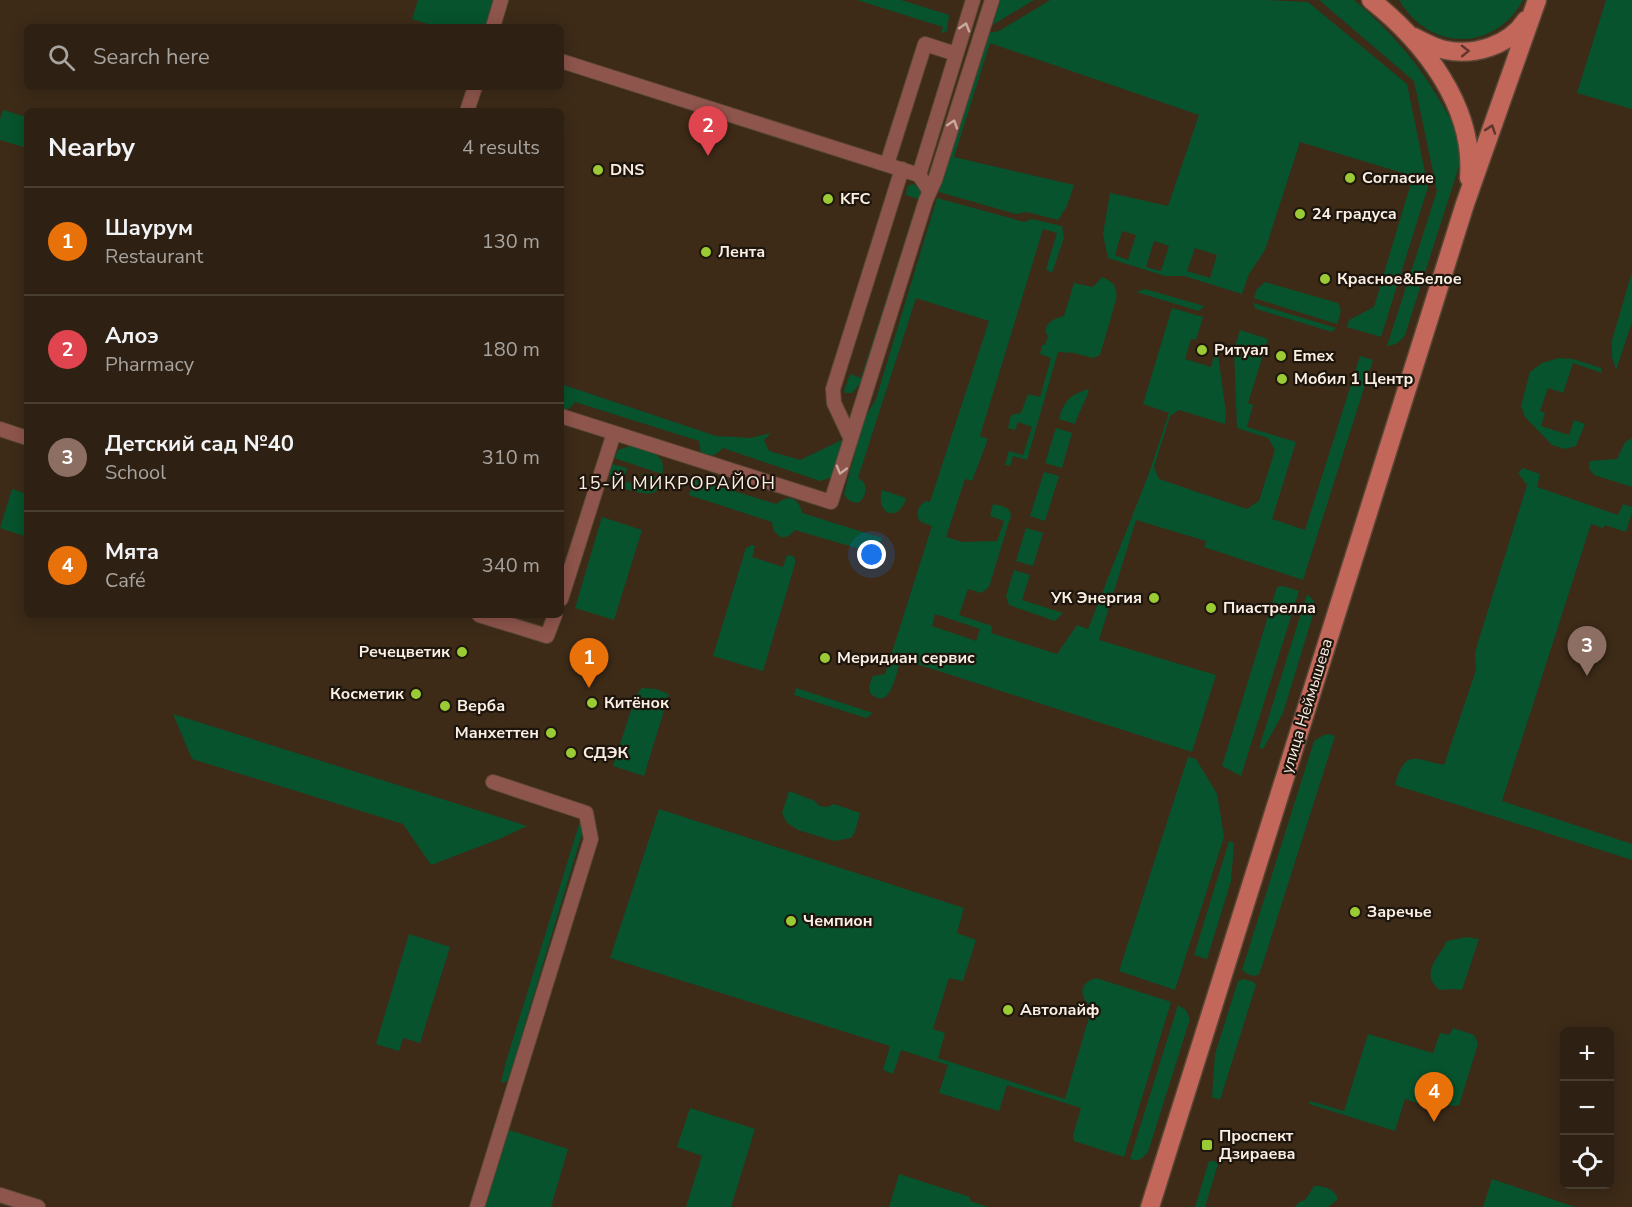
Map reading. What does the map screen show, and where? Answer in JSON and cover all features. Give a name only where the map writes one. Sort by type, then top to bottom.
[{"type":"main road","points":[[1371,0],[1395,19],[1428,57],[1458,108],[1465,128],[1470,164],[1465,204]]},
{"type":"main road","points":[[1383,0],[1395,19]]},
{"type":"main road","points":[[1410,35],[1428,45],[1445,50],[1464,52],[1483,50],[1496,46],[1512,36],[1523,24],[1536,2]]},
{"type":"main road","points":[[1465,204],[1536,2]]},
{"type":"main road","name":"улица Неймышева","points":[[1150,1207],[1465,204]]},
{"type":"street","points":[[494,24],[501,0]]},
{"type":"street","points":[[919,175],[974,0]]},
{"type":"street","points":[[564,417],[831,502],[992,0]]},
{"type":"street","points":[[887,164],[925,45],[957,54]]},
{"type":"street","points":[[564,63],[887,164],[919,175],[932,185]]},
{"type":"street","points":[[468,108],[474,90]]},
{"type":"street","points":[[850,437],[834,403],[833,389],[902,169]]},
{"type":"street","points":[[0,429],[24,437]]},
{"type":"street","points":[[564,590],[614,433]]},
{"type":"street","points":[[489,618],[547,636],[554,618]]},
{"type":"street","points":[[477,1207],[591,839],[586,813],[493,782]]},
{"type":"street","points":[[0,1195],[38,1207]]},
{"type":"green space","points":[[418,0],[493,0],[486,24],[428,24],[412,19]]},
{"type":"green space","points":[[857,0],[901,0],[949,15],[947,31],[941,33],[943,27]]},
{"type":"green space","points":[[1000,0],[1034,0],[993,24]]},
{"type":"green space","points":[[1050,0],[1308,2],[1407,84],[1428,187],[1381,337],[1347,327],[1349,320],[1374,307],[1413,176],[1300,142],[1265,250],[1249,274],[1242,294],[1184,276],[1165,276],[1108,258],[1103,234],[1110,193],[1168,206],[1199,115],[990,43],[954,157],[1074,185],[1067,206],[1058,220],[1027,212],[1016,214],[939,192],[988,33],[999,31]],"holes":[[[1122,231],[1136,235],[1128,260],[1115,255]],[[1154,241],[1169,246],[1161,271],[1146,267]],[[1195,248],[1217,255],[1210,278],[1187,271]]]},
{"type":"green space","points":[[1319,0],[1354,0],[1380,23],[1403,49],[1434,91],[1451,120],[1460,144],[1460,163],[1405,335],[1398,343],[1390,346],[1387,346],[1437,191],[1414,81]]},
{"type":"green space","points":[[1399,0],[1523,0],[1511,17],[1496,30],[1479,37],[1461,39],[1444,36],[1427,29],[1412,17]]},
{"type":"green space","points":[[1606,0],[1632,0],[1632,109],[1577,93]]},
{"type":"green space","points":[[3,110],[24,116],[24,147],[0,140],[0,119]]},
{"type":"green space","points":[[912,184],[919,188],[921,196],[863,380],[852,393],[845,393],[850,374],[861,378],[918,199],[906,195],[907,187]]},
{"type":"green space","points":[[937,198],[1024,222],[1032,219],[1062,226],[1064,238],[1052,273],[1046,269],[1057,233],[1043,229],[980,436],[988,439],[972,481],[965,479],[946,537],[962,542],[997,541],[1004,521],[990,516],[993,504],[1009,510],[1011,515],[989,587],[981,593],[968,589],[959,615],[992,626],[991,633],[1057,654],[1077,625],[1088,629],[1149,473],[1169,413],[1143,404],[1172,308],[1203,317],[1196,340],[1191,339],[1185,359],[1211,367],[1217,346],[1226,414],[1225,424],[1179,410],[1170,416],[1154,467],[1159,479],[1247,509],[1259,501],[1275,450],[1268,438],[1237,428],[1234,349],[1240,330],[1268,339],[1248,403],[1253,405],[1247,427],[1296,442],[1272,519],[1305,530],[1360,356],[1373,360],[1303,580],[1204,547],[1206,541],[1136,520],[1099,640],[1216,675],[1192,752],[901,659],[895,681],[888,694],[883,698],[877,698],[870,693],[869,686],[873,676],[885,674],[932,526],[921,522],[918,510],[926,501],[930,502],[989,321],[916,298],[858,478],[864,483],[865,494],[856,503],[844,494],[863,421],[876,399]],"holes":[[[935,614],[980,629],[976,641],[932,626]]]},
{"type":"green space","points":[[1632,272],[1632,322],[1616,370],[1612,357],[1612,340]]},
{"type":"green space","points":[[1102,277],[1116,288],[1116,300],[1100,355],[1093,358],[1058,352],[1027,460],[1013,456],[1010,466],[1005,465],[1009,451],[1023,455],[1032,427],[1018,422],[1015,430],[1008,428],[1011,415],[1021,413],[1028,394],[1040,397],[1051,358],[1040,354],[1042,345],[1045,345],[1048,336],[1045,331],[1046,327],[1052,320],[1064,316],[1074,283],[1093,287]]},
{"type":"green space","points":[[1265,282],[1338,303],[1341,311],[1337,324],[1254,298],[1257,289]]},
{"type":"green space","points":[[1145,289],[1204,306],[1199,311],[1136,292]]},
{"type":"green space","points":[[1253,303],[1336,328],[1332,332],[1256,309]]},
{"type":"green space","points":[[1559,358],[1573,359],[1601,368],[1602,373],[1573,363],[1563,393],[1548,388],[1540,411],[1545,413],[1541,426],[1569,435],[1574,420],[1585,424],[1576,446],[1565,449],[1552,445],[1525,417],[1521,406],[1530,372],[1542,363]]},
{"type":"green space","points":[[564,385],[716,436],[751,438],[771,433],[764,440],[769,451],[800,460],[842,440],[836,472],[830,478],[820,481],[723,448],[710,456],[701,453],[699,441],[575,402],[564,409]]},
{"type":"green space","points":[[1089,389],[1075,424],[1059,419],[1069,399]]},
{"type":"green space","points":[[1056,428],[1072,433],[1062,468],[1045,463]]},
{"type":"green space","points":[[1632,438],[1632,487],[1594,475],[1589,468],[1590,461],[1617,459],[1625,442]]},
{"type":"green space","points":[[630,446],[649,451],[659,457],[662,461],[662,474],[614,458],[618,450]]},
{"type":"green space","points":[[612,464],[627,468],[623,481],[639,485],[643,473],[661,479],[658,488],[655,492],[647,493],[616,485],[611,481],[610,476]]},
{"type":"green space","points":[[1523,468],[1540,474],[1537,487],[1618,515],[1623,504],[1632,507],[1632,512],[1626,532],[1605,525],[1603,528],[1591,524],[1502,801],[1632,844],[1632,860],[1395,785],[1407,761],[1418,759],[1444,765],[1476,670],[1475,652],[1527,485],[1518,473]]},
{"type":"green space","points":[[1044,472],[1059,476],[1045,521],[1030,516]]},
{"type":"green space","points":[[695,479],[776,504],[789,498],[796,500],[802,513],[882,538],[877,554],[795,530],[783,538],[775,532],[772,522],[689,495]]},
{"type":"green space","points":[[12,489],[24,493],[24,536],[0,528]]},
{"type":"green space","points":[[882,490],[906,498],[898,511],[889,513],[885,510],[881,499]]},
{"type":"green space","points":[[602,517],[642,530],[614,620],[575,608]]},
{"type":"green space","points":[[1026,528],[1043,533],[1033,566],[1016,561]]},
{"type":"green space","points":[[755,546],[752,557],[783,567],[787,555],[795,559],[763,671],[713,656],[746,548]]},
{"type":"green space","points":[[1014,570],[1030,575],[1022,600],[1063,613],[1055,621],[1009,605],[1006,596]]},
{"type":"green space","points":[[1283,586],[1299,591],[1241,776],[1222,766],[1277,587]]},
{"type":"green space","points":[[1307,594],[1314,601],[1315,608],[1283,713],[1263,749],[1259,748]]},
{"type":"green space","points":[[642,688],[656,689],[669,694],[644,776],[613,766],[636,695]]},
{"type":"green space","points":[[796,688],[873,713],[866,718],[794,695]]},
{"type":"green space","points":[[173,714],[527,826],[431,865],[403,824],[192,759]]},
{"type":"green space","points":[[1329,734],[1335,736],[1262,966],[1259,974],[1255,976],[1247,974],[1242,970],[1314,741]]},
{"type":"green space","points":[[1188,757],[1196,759],[1217,794],[1224,837],[1175,990],[1119,971]]},
{"type":"green space","points":[[789,791],[815,801],[819,806],[827,807],[834,804],[860,813],[851,838],[834,841],[798,830],[787,823],[782,813]]},
{"type":"green space","name":"Чемпион","points":[[659,809],[964,908],[957,933],[976,940],[963,981],[949,978],[933,1029],[945,1033],[938,1058],[1065,1099],[1092,1007],[1082,991],[1086,983],[1096,978],[1171,1002],[1124,1157],[1074,1141],[1073,1135],[1081,1108],[1007,1085],[999,1111],[939,1093],[948,1065],[901,1050],[893,1074],[883,1070],[890,1046],[610,958]]},
{"type":"green space","points":[[581,818],[584,827],[508,1081],[501,1083],[505,1065]]},
{"type":"green space","points":[[1229,841],[1234,843],[1231,881],[1207,959],[1194,955]]},
{"type":"green space","points":[[409,934],[450,947],[420,1043],[403,1038],[399,1051],[376,1044]]},
{"type":"green space","points":[[1466,937],[1479,939],[1462,990],[1440,990],[1431,978],[1432,966],[1447,941]]},
{"type":"green space","points":[[1243,979],[1254,982],[1256,985],[1220,1100],[1212,1097],[1215,1054],[1238,981]]},
{"type":"green space","points":[[1178,1005],[1186,1010],[1190,1019],[1148,1152],[1140,1159],[1130,1159]]},
{"type":"green space","points":[[1453,1028],[1474,1035],[1478,1044],[1459,1105],[1444,1104],[1420,1095],[1417,1103],[1405,1099],[1395,1131],[1309,1104],[1310,1101],[1344,1111],[1368,1034],[1433,1053],[1440,1033],[1449,1035]]},
{"type":"green space","points":[[690,1108],[755,1129],[731,1207],[686,1207],[702,1156],[677,1147]]},
{"type":"green space","points":[[509,1130],[568,1149],[551,1207],[485,1207]]},
{"type":"green space","points":[[1209,1161],[1215,1161],[1218,1164],[1205,1207],[1195,1207]]},
{"type":"green space","points":[[899,1174],[970,1197],[970,1201],[988,1207],[889,1207]]},
{"type":"green space","points":[[1492,1179],[1575,1207],[1483,1207]]},
{"type":"green space","points":[[1314,1186],[1328,1188],[1338,1199],[1328,1207],[1295,1207],[1306,1199]]},
{"type":"place","name":"Алоэ","points":[[708,156]]},
{"type":"place","name":"DNS","points":[[598,170]]},
{"type":"place","name":"Согласие","points":[[1350,178]]},
{"type":"place","name":"KFC","points":[[828,199]]},
{"type":"place","name":"24 градуса","points":[[1300,214]]},
{"type":"place","name":"Лента","points":[[706,252]]},
{"type":"place","name":"Красное&Белое","points":[[1325,279]]},
{"type":"place","name":"Ритуал","points":[[1202,350]]},
{"type":"place","name":"Emex","points":[[1281,356]]},
{"type":"place","name":"Мобил 1 Центр","points":[[1282,379]]},
{"type":"place","name":"УК Энергия","points":[[1154,598]]},
{"type":"place","name":"Пиастрелла","points":[[1211,608]]},
{"type":"place","name":"Речецветик","points":[[462,652]]},
{"type":"place","name":"Меридиан сервис","points":[[825,658]]},
{"type":"place","name":"Детский сад №40","points":[[1587,676]]},
{"type":"place","name":"Шаурум","points":[[589,688]]},
{"type":"place","name":"Косметик","points":[[416,694]]},
{"type":"place","name":"Китёнок","points":[[592,703]]},
{"type":"place","name":"Верба","points":[[445,706]]},
{"type":"place","name":"Манхеттен","points":[[551,733]]},
{"type":"place","name":"СДЭК","points":[[571,753]]},
{"type":"place","name":"Заречье","points":[[1355,912]]},
{"type":"place","name":"Чемпион","points":[[791,921]]},
{"type":"place","name":"Автолайф","points":[[1008,1010]]},
{"type":"place","name":"Мята","points":[[1434,1122]]},
{"type":"place","name":"Проспект Дзираева","points":[[1207,1145]]},
{"type":"district","name":"15-Й МИКРОРАЙОН","points":[[677,483]]}]
